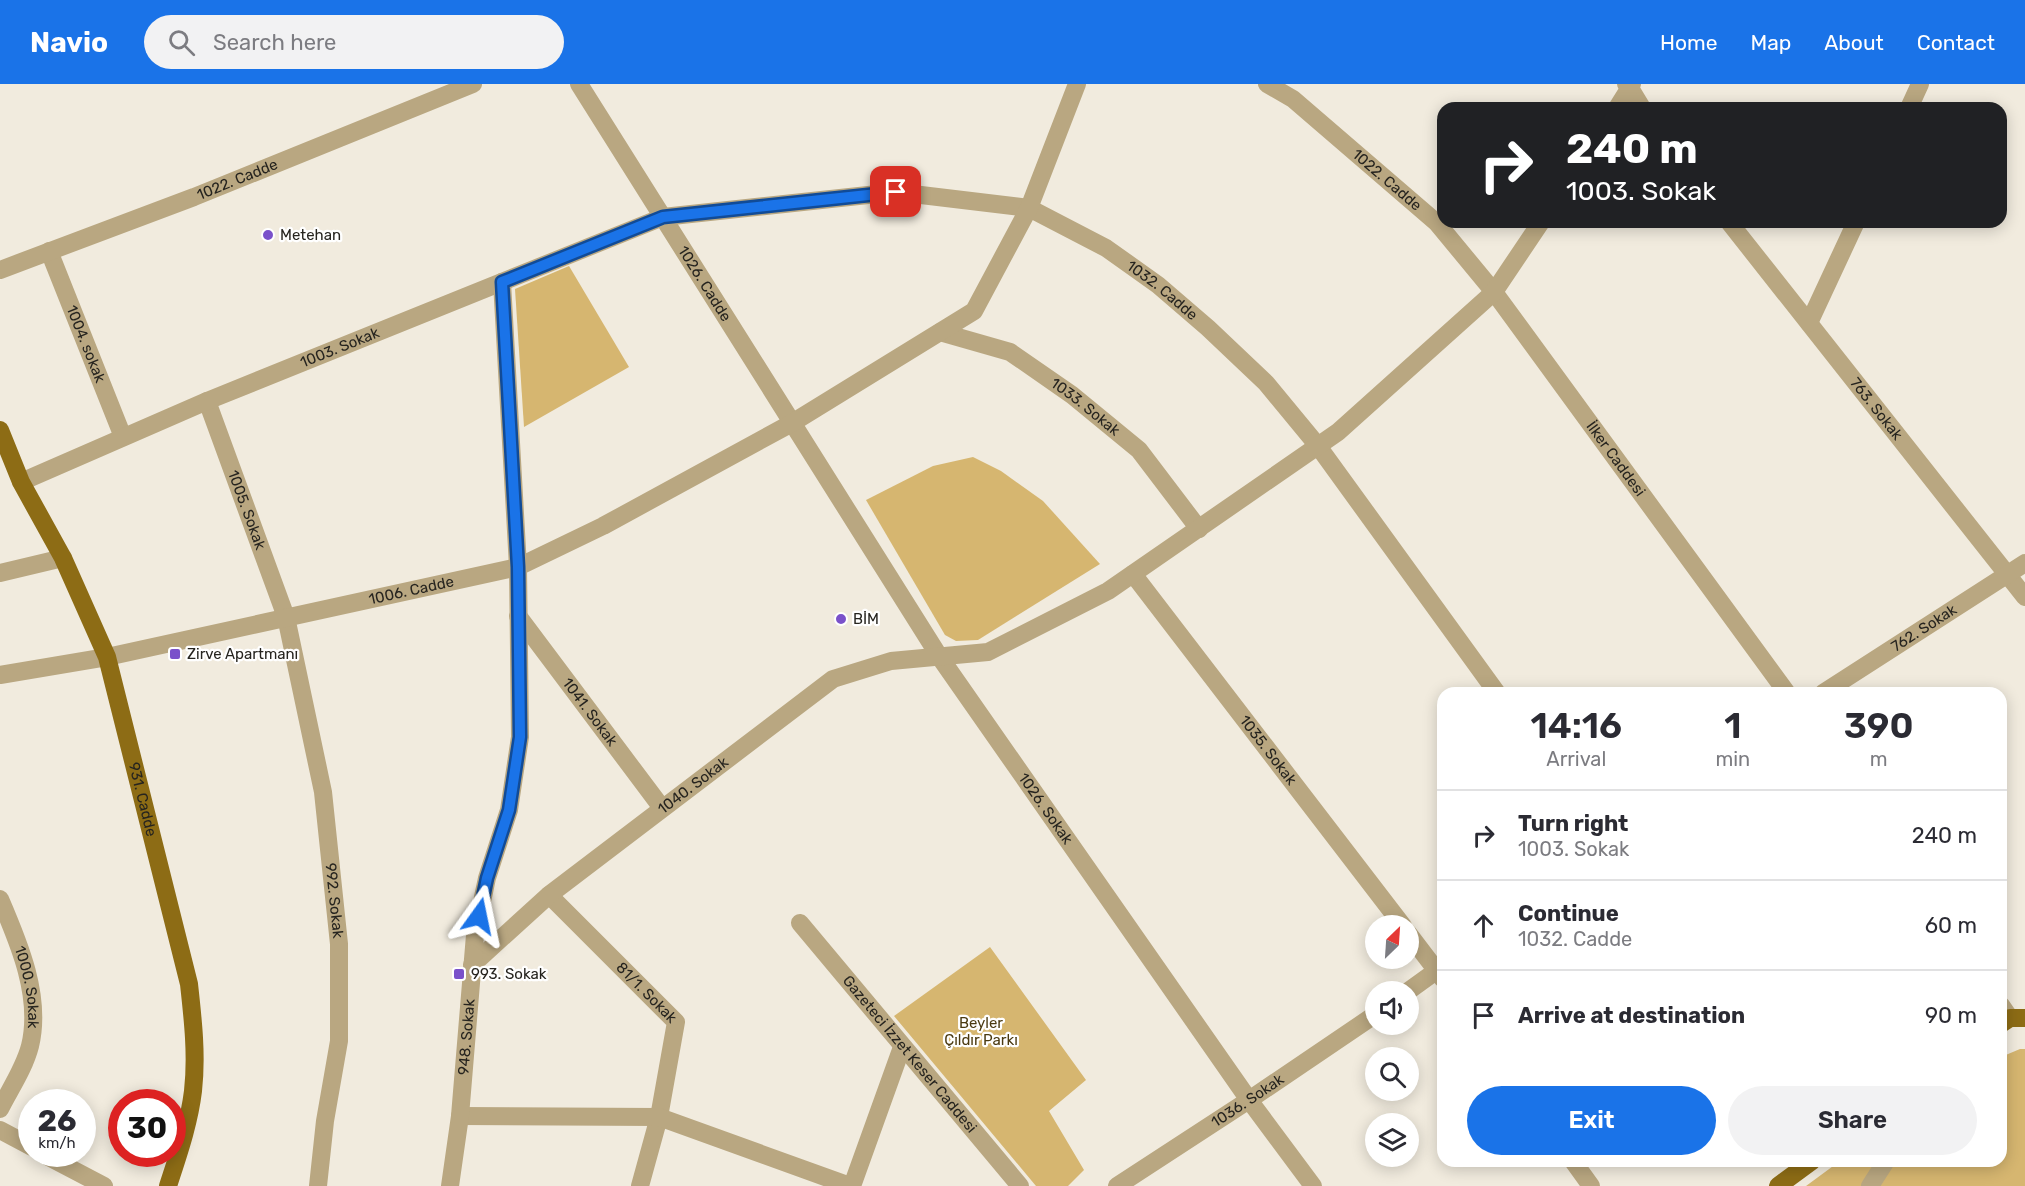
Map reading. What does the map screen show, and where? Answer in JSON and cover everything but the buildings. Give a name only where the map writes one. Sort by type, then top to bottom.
[{"type":"main road","name":"931. Cadde","points":[[0,430],[21,482],[63,558],[107,657],[189,984],[195,1032],[193,1091],[183,1140],[168,1186]]},
{"type":"main road","points":[[1778,1186],[1804,1167]]},
{"type":"street","name":"1022. Cadde","points":[[0,270],[194,197],[473,84]]},
{"type":"street","name":"1026. Cadde","points":[[579,84],[792,423]]},
{"type":"street","points":[[792,423],[974,311],[1029,208],[1077,84]]},
{"type":"street","name":"1022. Cadde","points":[[1267,84],[1293,99],[1437,223]]},
{"type":"street","points":[[1912,102],[1920,84]]},
{"type":"street","points":[[1620,102],[1630,85]]},
{"type":"street","points":[[1630,85],[1639,102]]},
{"type":"street","name":"1032. Cadde","points":[[663,217],[896,192],[1029,208],[1106,248],[1158,285],[1266,383],[1318,446],[1493,687]]},
{"type":"street","name":"1003. Sokak","points":[[21,482],[207,401],[663,217]]},
{"type":"street","name":"1022. Cadde","points":[[1441,228],[1494,292]]},
{"type":"street","points":[[1494,292],[1537,228]]},
{"type":"street","name":"763. Sokak","points":[[1734,228],[2025,597]]},
{"type":"street","points":[[1809,323],[1853,228]]},
{"type":"street","name":"1004. sokak","points":[[49,251],[123,437]]},
{"type":"street","name":"948. Sokak","points":[[450,1186],[460,1116],[475,935],[487,878],[509,810],[520,737],[518,567],[502,282]]},
{"type":"street","name":"1040. Sokak","points":[[472,965],[549,895],[833,679],[891,661],[988,652],[1108,591],[1338,432],[1494,292]]},
{"type":"street","name":"İlker Caddesi","points":[[1494,292],[1783,687]]},
{"type":"street","name":"1033. Sokak","points":[[940,332],[1010,352],[1072,395],[1139,450],[1199,529]]},
{"type":"street","name":"1005. Sokak","points":[[207,401],[286,617]]},
{"type":"street","name":"1006. Cadde","points":[[0,675],[107,657],[518,567],[603,526],[792,423]]},
{"type":"street","name":"1026. Sokak","points":[[792,423],[939,656],[1249,1100],[1313,1186]]},
{"type":"street","points":[[0,573],[63,558]]},
{"type":"street","name":"762. Sokak","points":[[1832,687],[2025,563]]},
{"type":"street","name":"1035. Sokak","points":[[1133,574],[1395,915]]},
{"type":"street","name":"1041. Sokak","points":[[518,616],[662,808]]},
{"type":"street","name":"992. Sokak","points":[[286,617],[323,792],[339,944],[339,1041],[325,1120],[318,1186]]},
{"type":"street","name":"81/1. Sokak","points":[[549,895],[676,1022],[659,1117]]},
{"type":"street","name":"1000. Sokak","points":[[0,899],[22,952],[34,1014],[29,1048],[0,1109]]},
{"type":"street","name":"Gazeteci İzzet Keser Caddesi","points":[[800,923],[1020,1186]]},
{"type":"street","points":[[1419,946],[1437,967]]},
{"type":"street","points":[[1419,985],[1437,974]]},
{"type":"street","name":"1036. Sokak","points":[[1117,1186],[1365,1021]]},
{"type":"street","points":[[460,1116],[659,1117],[851,1186],[902,1047]]},
{"type":"street","points":[[640,1186],[659,1117]]},
{"type":"street","points":[[0,1130],[18,1140]]},
{"type":"street","points":[[68,1167],[104,1186]]},
{"type":"street","points":[[1577,1167],[1591,1186]]},
{"type":"street","points":[[1869,1186],[1882,1167]]},
{"type":"green space","points":[[569,266],[629,367],[524,427],[515,289]]},
{"type":"green space","points":[[973,457],[1001,471],[1043,501],[1100,564],[978,640],[956,641],[945,635],[866,500],[933,466]]},
{"type":"green space","name":"Beyler Çıldır Parkı","points":[[990,947],[1086,1080],[1049,1111],[1084,1170],[1068,1186],[1036,1186],[894,1016]]},
{"type":"green space","points":[[2025,1049],[2025,1186],[1806,1186],[1832,1167],[2007,1167],[2007,1054]]},
{"type":"place","name":"Metehan","points":[[268,235]]},
{"type":"place","name":"BİM","points":[[841,619]]},
{"type":"place","name":"Zirve Apartmanı","points":[[175,654]]},
{"type":"place","name":"993. Sokak","points":[[459,974]]},
{"type":"route","points":[[479,916],[487,878],[509,810],[520,737],[518,567],[502,282],[663,217],[896,192]]}]
